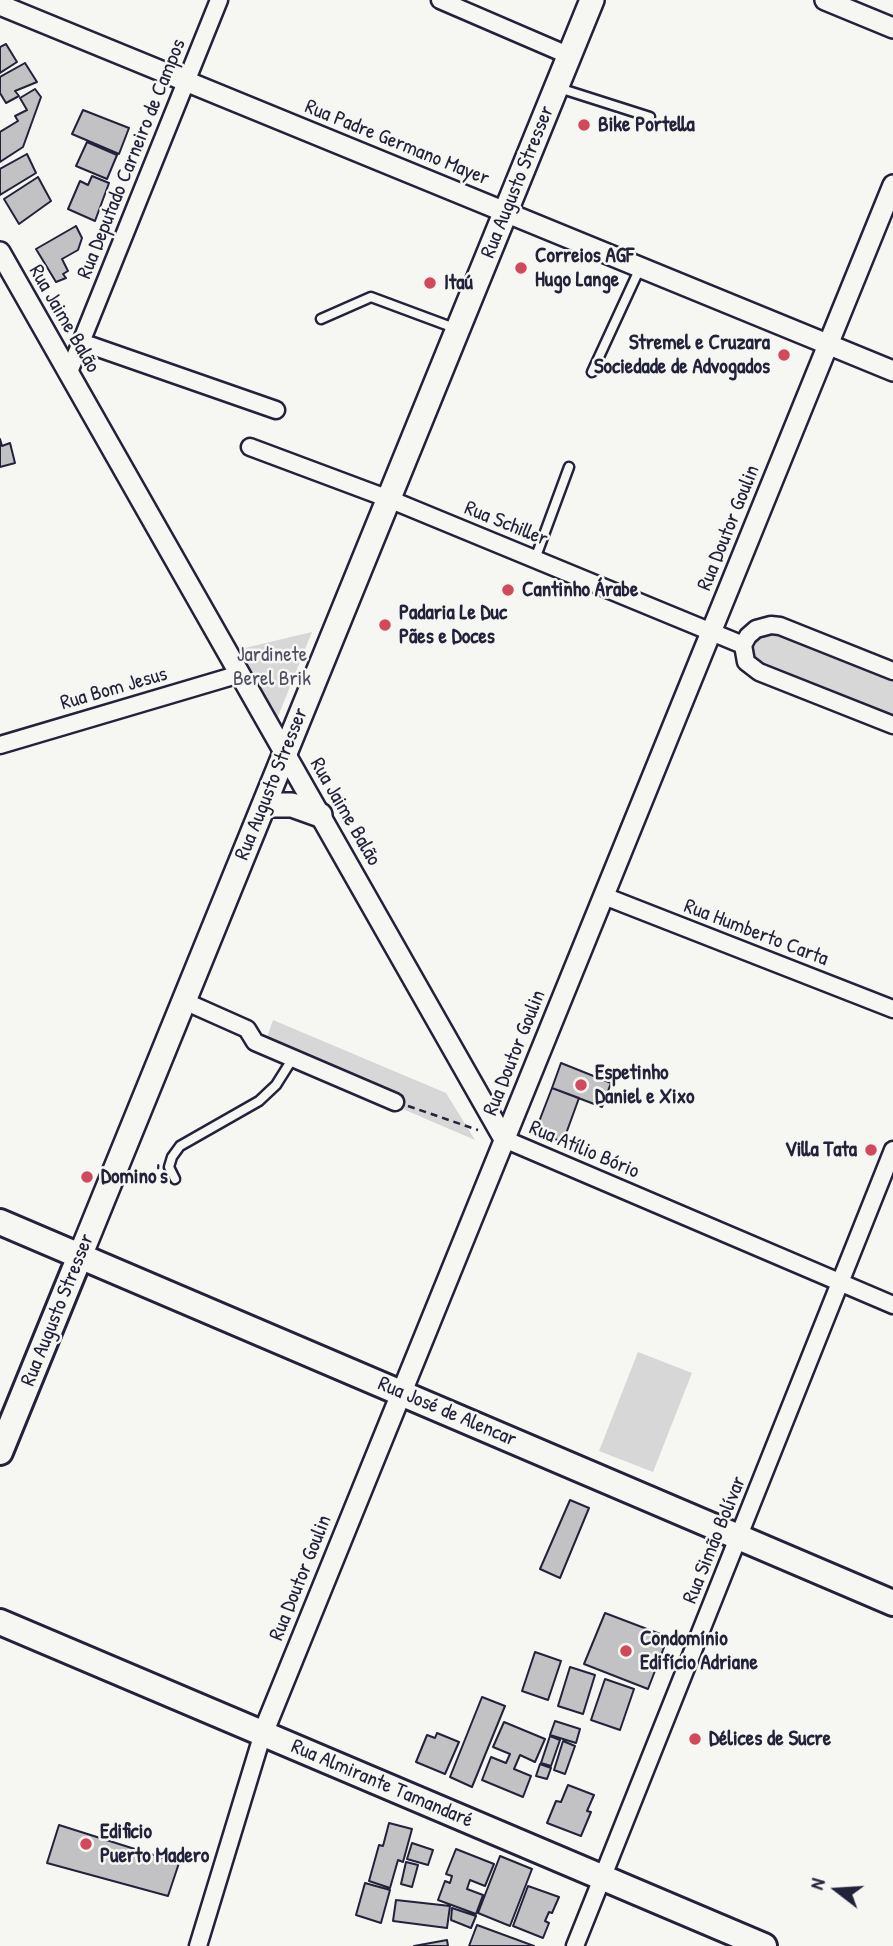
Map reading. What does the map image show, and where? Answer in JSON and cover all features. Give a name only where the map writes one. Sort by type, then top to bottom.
[{"type":"main road","name":"Rua Augusto Stresser","points":[[0,1452],[592,0]]},
{"type":"main road","points":[[264,805],[292,805],[320,815]]},
{"type":"main road","name":"Rua José de Alencar","points":[[0,1222],[893,1602]]},
{"type":"main road","name":"Rua Almirante Tamandaré","points":[[0,1622],[764,1946]]},
{"type":"street","name":"Rua Deputado Carneiro de Campos","points":[[69,372],[219,0]]},
{"type":"street","points":[[440,0],[570,56]]},
{"type":"street","points":[[825,0],[893,27]]},
{"type":"street","name":"Rua Padre Germano Mayer","points":[[0,5],[893,371]]},
{"type":"street","name":"Rua Doutor Goulin","points":[[198,1946],[262,1733],[893,185]]},
{"type":"street","name":"Rua Jaime Balão","points":[[0,251],[504,1139]]},
{"type":"street","points":[[81,342],[276,410]]},
{"type":"street","name":"Rua Schiller","points":[[250,447],[389,499],[743,645]]},
{"type":"street","points":[[893,671],[780,626],[771,625],[756,629],[743,645],[746,662],[759,672],[893,725]]},
{"type":"street","name":"Rua Bom Jesus","points":[[0,745],[240,674]]},
{"type":"street","name":"Rua Humberto Carta","points":[[604,896],[893,1009]]},
{"type":"street","points":[[184,1001],[247,1029],[255,1042],[395,1102]]},
{"type":"street","name":"Rua Atílio Bório","points":[[504,1139],[893,1305]]},
{"type":"street","name":"Rua Simão Bolívar","points":[[575,1946],[893,1150]]},
{"type":"lane","points":[[557,87],[650,117]]},
{"type":"lane","points":[[592,372],[640,268]]},
{"type":"lane","points":[[321,320],[371,297],[458,329]]},
{"type":"lane","points":[[535,559],[569,467]]},
{"type":"lane","points":[[175,1179],[169,1167],[180,1146],[259,1101],[275,1085],[293,1058]]},
{"type":"path","name":"Rua Atílio Bório","points":[[395,1102],[504,1139]]},
{"type":"green space","name":"Jardinete Berel Brik","points":[[312,632],[275,724],[236,650]]},
{"type":"green space","points":[[776,632],[893,679],[893,717],[761,665],[752,653],[752,644],[758,636]]},
{"type":"green space","points":[[273,1020],[446,1093],[475,1140],[263,1049]]},
{"type":"green space","points":[[638,1352],[692,1373],[653,1472],[599,1451]]},
{"type":"building","points":[[6,44],[17,62],[0,73],[0,47]]},
{"type":"building","points":[[25,63],[37,82],[15,91],[19,96],[6,103],[0,93],[0,77]]},
{"type":"building","points":[[35,89],[41,97],[23,147],[0,162],[0,132],[18,121],[15,116],[27,110],[20,98]]},
{"type":"building","points":[[83,110],[129,128],[119,154],[72,134]]},
{"type":"building","points":[[87,142],[117,155],[107,179],[76,166]]},
{"type":"building","points":[[27,154],[36,173],[0,195],[0,169]]},
{"type":"building","points":[[92,176],[109,183],[95,221],[68,209],[80,181],[88,185]]},
{"type":"building","points":[[38,177],[51,201],[19,224],[4,199]]},
{"type":"building","points":[[76,226],[82,238],[78,250],[62,259],[68,271],[63,274],[66,278],[56,282],[36,249]]},
{"type":"building","points":[[0,439],[2,446],[10,443],[15,463],[0,467]]},
{"type":"building","name":"Espetinho Daniel e Xixo","points":[[561,1063],[611,1083],[602,1107],[552,1088]]},
{"type":"building","points":[[552,1088],[579,1098],[563,1142],[535,1132]]},
{"type":"building","points":[[570,1500],[589,1508],[560,1578],[540,1569]]},
{"type":"building","name":"Condomínio Edifício Adriane","points":[[605,1613],[668,1637],[648,1689],[584,1664]]},
{"type":"building","points":[[535,1652],[561,1661],[548,1700],[522,1691]]},
{"type":"building","points":[[570,1667],[595,1675],[583,1714],[558,1706]]},
{"type":"building","points":[[605,1679],[634,1689],[620,1730],[591,1720]]},
{"type":"building","points":[[482,1697],[505,1706],[472,1787],[450,1777]]},
{"type":"building","points":[[555,1721],[580,1729],[576,1743],[550,1735]]},
{"type":"building","points":[[504,1722],[545,1739],[535,1762],[520,1755],[514,1769],[531,1776],[523,1797],[482,1780],[491,1757],[506,1763],[510,1754],[493,1747]]},
{"type":"building","points":[[437,1733],[459,1742],[445,1774],[416,1762],[427,1735],[435,1738]]},
{"type":"building","points":[[550,1736],[560,1740],[551,1766],[541,1763]]},
{"type":"building","points":[[563,1741],[575,1746],[565,1774],[554,1770]]},
{"type":"building","points":[[540,1764],[551,1768],[547,1779],[536,1776]]},
{"type":"building","points":[[568,1785],[594,1795],[587,1811],[591,1812],[581,1836],[547,1823],[556,1801],[561,1802]]},
{"type":"building","points":[[389,1823],[412,1829],[403,1862],[398,1860],[390,1888],[369,1881],[379,1845],[383,1846]]},
{"type":"building","name":"Edificio Puerto Madero","points":[[59,1825],[179,1863],[168,1896],[47,1863]]},
{"type":"building","points":[[412,1843],[433,1850],[428,1865],[407,1859]]},
{"type":"building","points":[[456,1849],[494,1864],[485,1886],[470,1880],[467,1889],[483,1895],[476,1914],[438,1900],[445,1881],[450,1883],[452,1876],[446,1874]]},
{"type":"building","points":[[500,1856],[532,1869],[510,1926],[478,1913]]},
{"type":"building","points":[[406,1862],[418,1865],[412,1887],[401,1884]]},
{"type":"building","points":[[365,1883],[390,1890],[381,1923],[356,1915]]},
{"type":"building","points":[[528,1886],[559,1897],[545,1921],[549,1923],[543,1938],[513,1926]]},
{"type":"building","points":[[396,1900],[450,1906],[447,1928],[393,1921]]},
{"type":"building","points":[[452,1908],[476,1916],[471,1928],[451,1920]]},
{"type":"building","points":[[477,1925],[534,1946],[469,1946]]},
{"type":"building","points":[[447,1940],[448,1946],[414,1946]]},
{"type":"place","name":"Bike Portella","points":[[584,125]]},
{"type":"place","name":"Correios AGF Hugo Lange","points":[[521,268]]},
{"type":"place","name":"Itaú","points":[[430,283]]},
{"type":"place","name":"Stremel e Cruzara Sociedade de Advogados","points":[[784,355]]},
{"type":"place","name":"Cantinho Árabe","points":[[508,590]]},
{"type":"place","name":"Padaria Le Duc Pães e Doces","points":[[385,625]]},
{"type":"place","name":"Espetinho Daniel e Xixo","points":[[581,1085]]},
{"type":"place","name":"Villa Tata","points":[[871,1150]]},
{"type":"place","name":"Domino's","points":[[87,1177]]},
{"type":"place","name":"Condomínio Edifício Adriane","points":[[626,1651]]},
{"type":"place","name":"Délices de Sucre","points":[[695,1739]]},
{"type":"place","name":"Edificio Puerto Madero","points":[[86,1844]]}]
